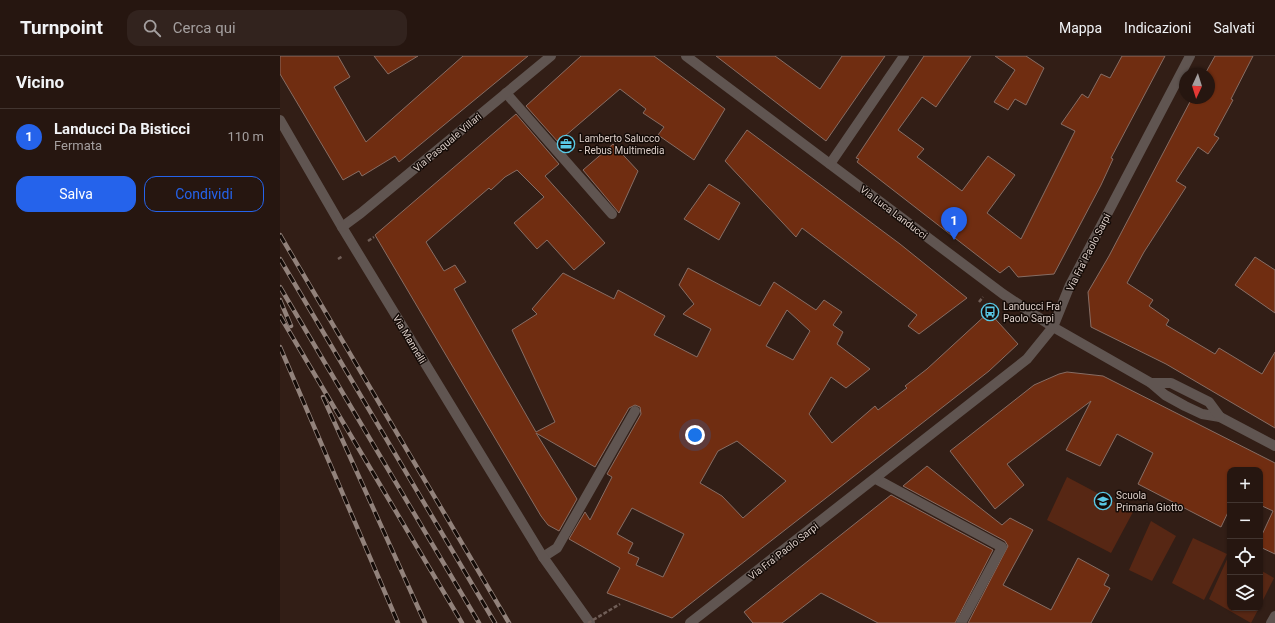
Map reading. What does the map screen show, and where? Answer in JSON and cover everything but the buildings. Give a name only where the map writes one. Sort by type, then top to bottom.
[{"type":"street","name":"Via Pasquale Villari","points":[[342,227],[551,56]]},
{"type":"street","name":"Via Luca Landucci","points":[[686,56],[991,285],[1053,327],[1151,383],[1165,394],[1202,414],[1220,417],[1275,446]]},
{"type":"street","points":[[830,164],[904,56]]},
{"type":"street","name":"Via Fra' Paolo Sarpi","points":[[690,623],[876,479],[1027,359],[1053,327],[1070,285],[1190,56]]},
{"type":"street","points":[[506,93],[612,214]]},
{"type":"street","name":"Via Mannelli","points":[[280,120],[342,227],[543,557],[589,623]]},
{"type":"street","name":"Via Luca Landucci","points":[[1151,383],[1171,383],[1192,393],[1209,402],[1220,417]]},
{"type":"street","points":[[543,557],[557,548],[635,411]]},
{"type":"street","points":[[876,479],[1002,547],[962,623]]},
{"type":"street","points":[[1271,623],[1275,616]]},
{"type":"path","points":[[589,623],[620,604]]},
{"type":"shaded area","points":[[1067,477],[1133,512],[1111,553],[1047,520]]},
{"type":"shaded area","points":[[1151,521],[1176,536],[1152,581],[1129,570]]},
{"type":"shaded area","points":[[1193,538],[1227,554],[1204,600],[1172,583]]},
{"type":"shaded area","points":[[1227,559],[1227,609],[1209,599]]},
{"type":"shaded area","points":[[1263,572],[1274,578],[1263,600]]},
{"type":"shaded area","points":[[1230,611],[1257,611],[1251,623]]},
{"type":"railway","points":[[280,235],[509,623]]},
{"type":"railway","points":[[280,259],[495,623]]},
{"type":"railway","points":[[280,287],[479,623]]},
{"type":"railway","points":[[280,300],[291,326]]},
{"type":"railway","points":[[280,316],[462,623]]},
{"type":"railway","points":[[280,347],[398,623]]},
{"type":"railway","points":[[323,397],[425,623]]},
{"type":"place","name":"Lamberto Salucco - Rebus Multimedia","points":[[566,144]]},
{"type":"place","name":"Landucci Da Bisticci","points":[[954,240]]},
{"type":"place","name":"Landucci Fra' Paolo Sarpi","points":[[990,312]]},
{"type":"place","name":"Scuola Primaria Giotto","points":[[1103,501]]}]
